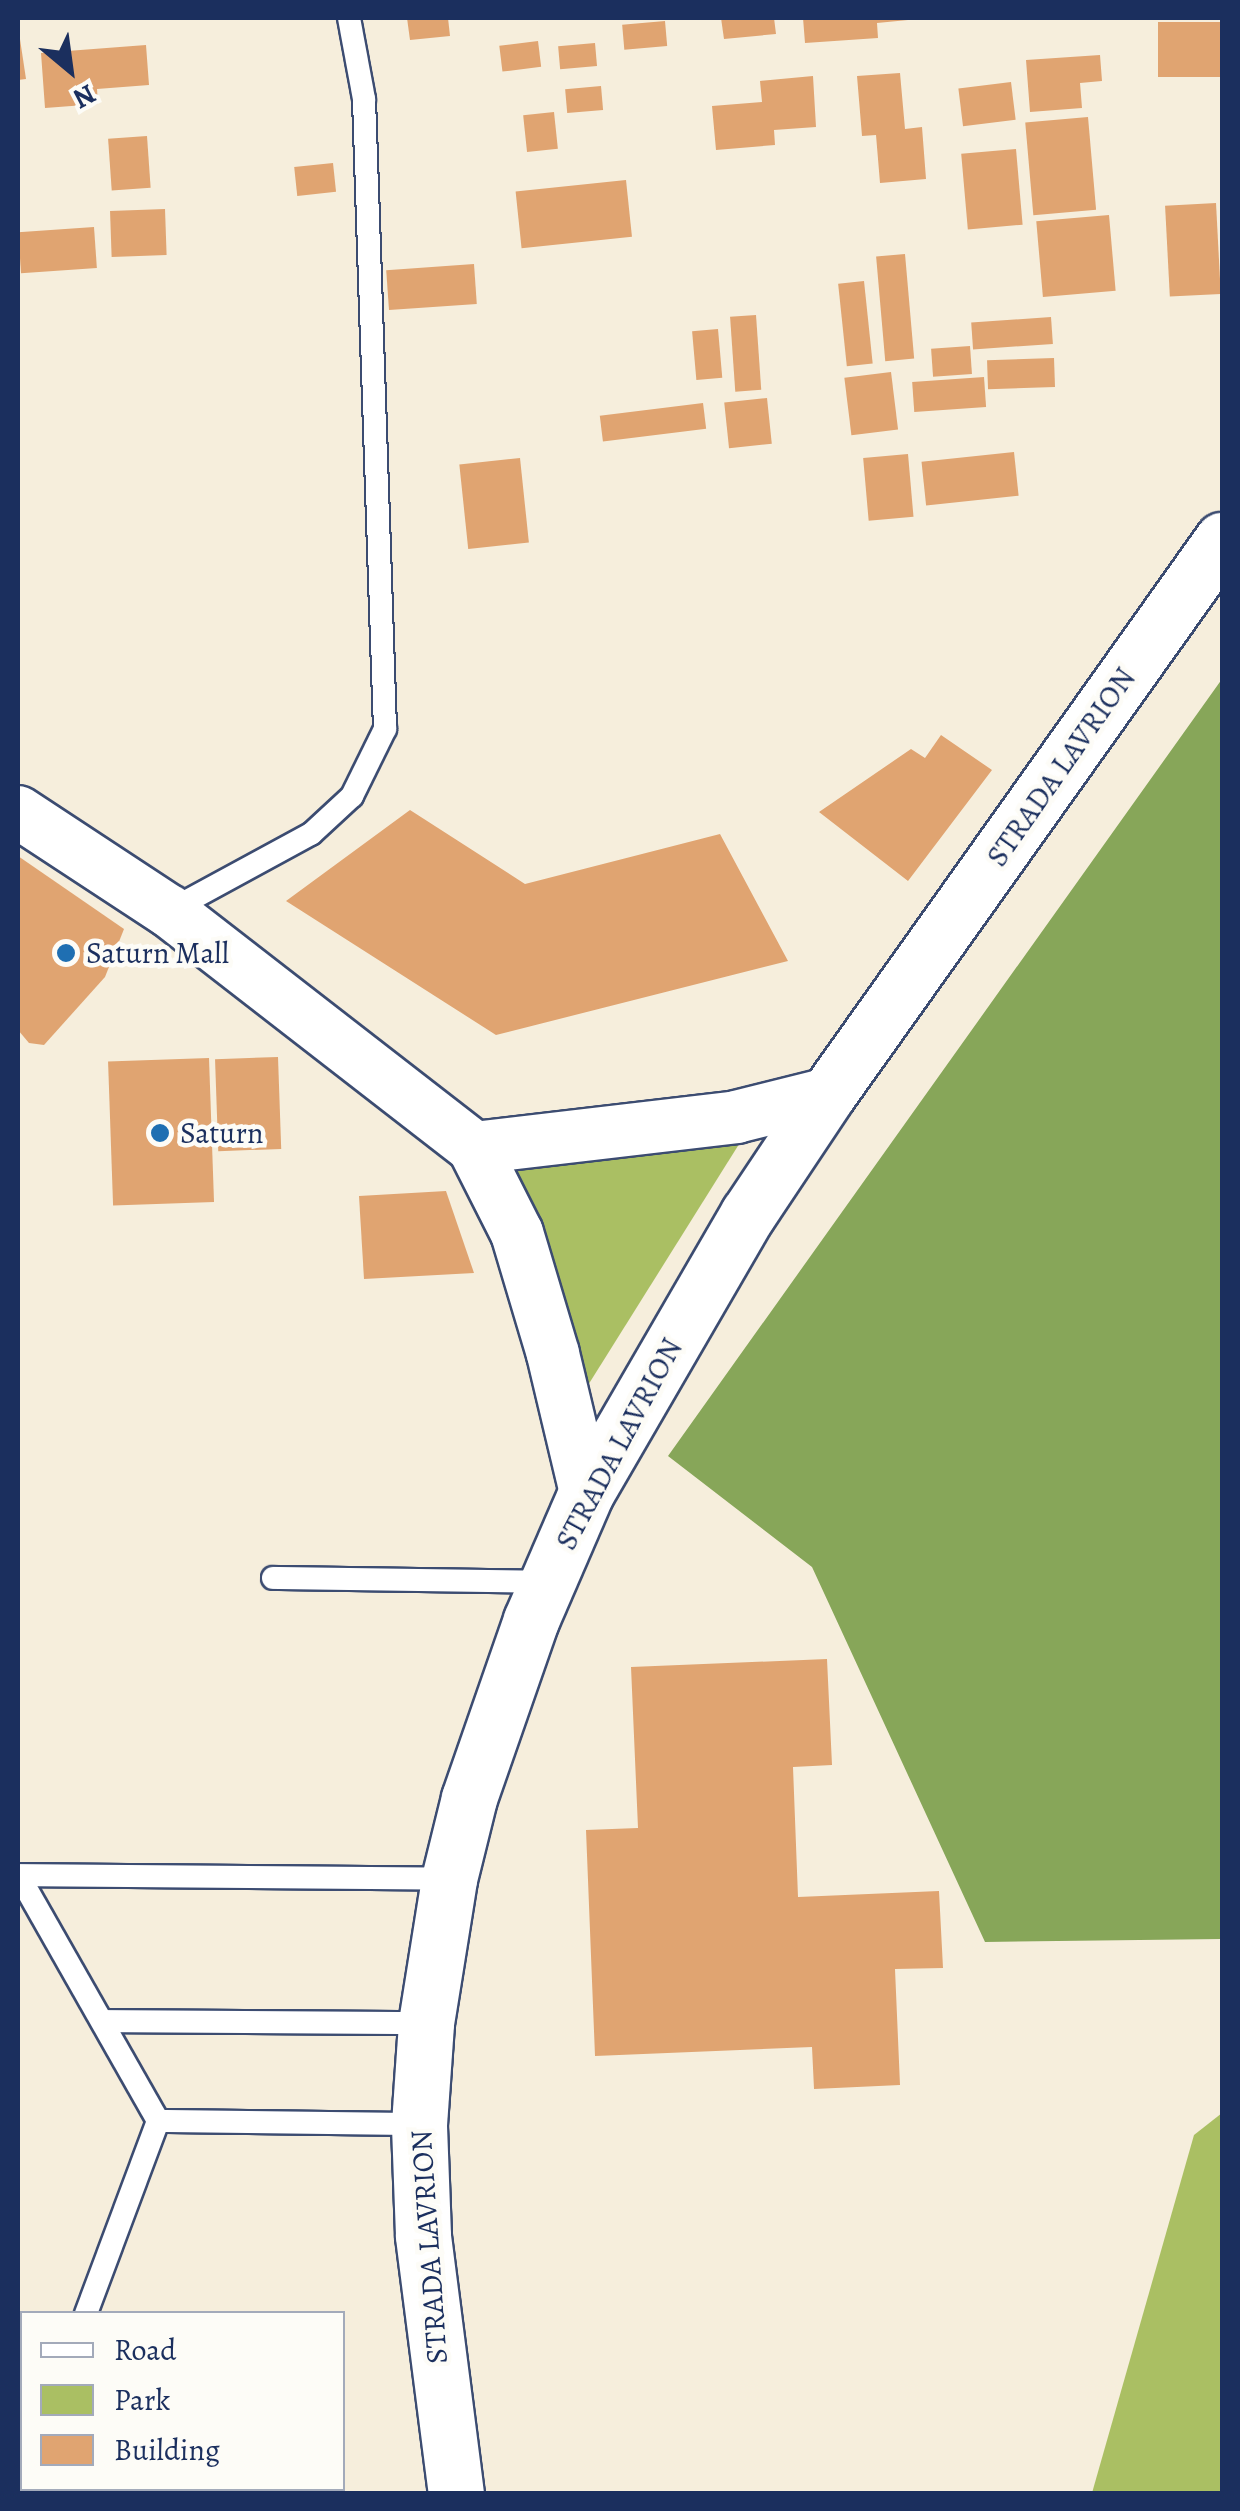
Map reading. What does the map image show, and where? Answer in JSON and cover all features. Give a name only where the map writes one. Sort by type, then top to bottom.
[{"type":"main road","name":"STRADA LAVRION","points":[[456,2494],[431,2323],[419,2124],[426,2023],[449,1879],[469,1798],[547,1582],[586,1493],[738,1231],[828,1094],[1222,540]]},
{"type":"street","points":[[18,812],[169,912],[474,1148],[517,1232],[553,1354],[586,1493]]},
{"type":"street","points":[[474,1148],[736,1118],[828,1094]]},
{"type":"lane","points":[[169,912],[310,834],[352,796],[385,730],[364,99],[349,18]]},
{"type":"lane","points":[[273,1578],[547,1582]]},
{"type":"lane","points":[[18,1876],[449,1879]]},
{"type":"lane","points":[[18,1876],[158,2121],[87,2311]]},
{"type":"lane","points":[[102,2021],[426,2023]]},
{"type":"lane","points":[[158,2121],[419,2124]]},
{"type":"green space","points":[[1222,679],[1222,1939],[985,1942],[812,1567],[668,1456]]},
{"type":"green space","points":[[741,1141],[585,1390],[515,1170]]},
{"type":"green space","points":[[1222,2113],[1222,2493],[1092,2493],[1194,2135]]},
{"type":"building","points":[[407,18],[448,18],[450,36],[410,40]]},
{"type":"building","points":[[721,18],[774,18],[776,34],[724,39]]},
{"type":"building","points":[[803,18],[908,20],[877,23],[878,38],[805,43]]},
{"type":"building","points":[[665,21],[667,46],[624,50],[622,25]]},
{"type":"building","points":[[1158,22],[1222,22],[1222,77],[1158,77]]},
{"type":"building","points":[[18,26],[26,79],[18,80]]},
{"type":"building","points":[[538,41],[541,67],[502,72],[499,46]]},
{"type":"building","points":[[595,43],[597,66],[560,69],[558,46]]},
{"type":"building","points":[[146,45],[149,85],[97,89],[98,104],[45,108],[41,53]]},
{"type":"building","points":[[1100,55],[1102,81],[1080,83],[1082,108],[1030,112],[1026,60]]},
{"type":"building","points":[[900,73],[905,129],[922,127],[926,179],[880,183],[876,135],[862,136],[857,76]]},
{"type":"building","points":[[813,76],[816,127],[774,130],[775,145],[716,150],[712,106],[762,102],[760,81]]},
{"type":"building","points":[[1011,82],[1016,120],[963,126],[958,88]]},
{"type":"building","points":[[601,86],[603,110],[567,113],[565,89]]},
{"type":"building","points":[[554,112],[558,149],[527,152],[523,115]]},
{"type":"building","points":[[1088,117],[1096,210],[1033,215],[1025,122]]},
{"type":"building","points":[[147,136],[151,188],[112,191],[108,139]]},
{"type":"building","points":[[1016,149],[1023,225],[968,230],[961,154]]},
{"type":"building","points":[[333,163],[336,192],[297,196],[294,167]]},
{"type":"building","points":[[626,180],[632,237],[522,248],[516,192]]},
{"type":"building","points":[[1216,203],[1221,294],[1170,297],[1165,206]]},
{"type":"building","points":[[165,209],[167,255],[112,257],[110,211]]},
{"type":"building","points":[[1109,215],[1116,291],[1043,297],[1036,221]]},
{"type":"building","points":[[94,227],[97,268],[21,273],[18,232]]},
{"type":"building","points":[[905,254],[914,359],[885,361],[876,257]]},
{"type":"building","points":[[474,264],[477,304],[389,310],[386,270]]},
{"type":"building","points":[[864,281],[873,364],[847,366],[838,284]]},
{"type":"building","points":[[756,315],[761,390],[735,392],[730,317]]},
{"type":"building","points":[[1051,317],[1053,344],[973,350],[971,323]]},
{"type":"building","points":[[718,329],[722,378],[696,380],[692,331]]},
{"type":"building","points":[[970,346],[972,374],[933,377],[931,349]]},
{"type":"building","points":[[1054,358],[1055,387],[988,389],[987,360]]},
{"type":"building","points":[[891,372],[898,430],[851,435],[844,378]]},
{"type":"building","points":[[984,377],[986,407],[914,412],[912,382]]},
{"type":"building","points":[[767,398],[772,444],[729,448],[724,402]]},
{"type":"building","points":[[703,403],[706,429],[603,441],[600,416]]},
{"type":"building","points":[[1014,452],[1019,496],[926,505],[922,462]]},
{"type":"building","points":[[908,454],[913,517],[869,521],[863,458]]},
{"type":"building","points":[[520,458],[529,543],[468,549],[459,464]]},
{"type":"building","points":[[941,735],[992,770],[908,881],[819,812],[911,749],[925,758]]},
{"type":"building","points":[[410,810],[525,884],[720,834],[788,961],[496,1035],[286,901]]},
{"type":"building","name":"Saturn Mall","points":[[18,856],[124,929],[105,977],[44,1045],[29,1043],[18,1030]]},
{"type":"building","points":[[278,1057],[281,1149],[218,1151],[215,1059]]},
{"type":"building","name":"Saturn","points":[[209,1058],[214,1202],[113,1205],[108,1062]]},
{"type":"building","points":[[446,1191],[474,1273],[364,1279],[359,1196]]},
{"type":"building","points":[[827,1659],[832,1765],[793,1767],[798,1897],[939,1891],[943,1968],[895,1969],[900,2085],[814,2089],[812,2047],[595,2056],[586,1830],[638,1828],[631,1667]]},
{"type":"place","name":"Saturn Mall","points":[[66,953]]},
{"type":"place","name":"Saturn","points":[[160,1133]]}]
